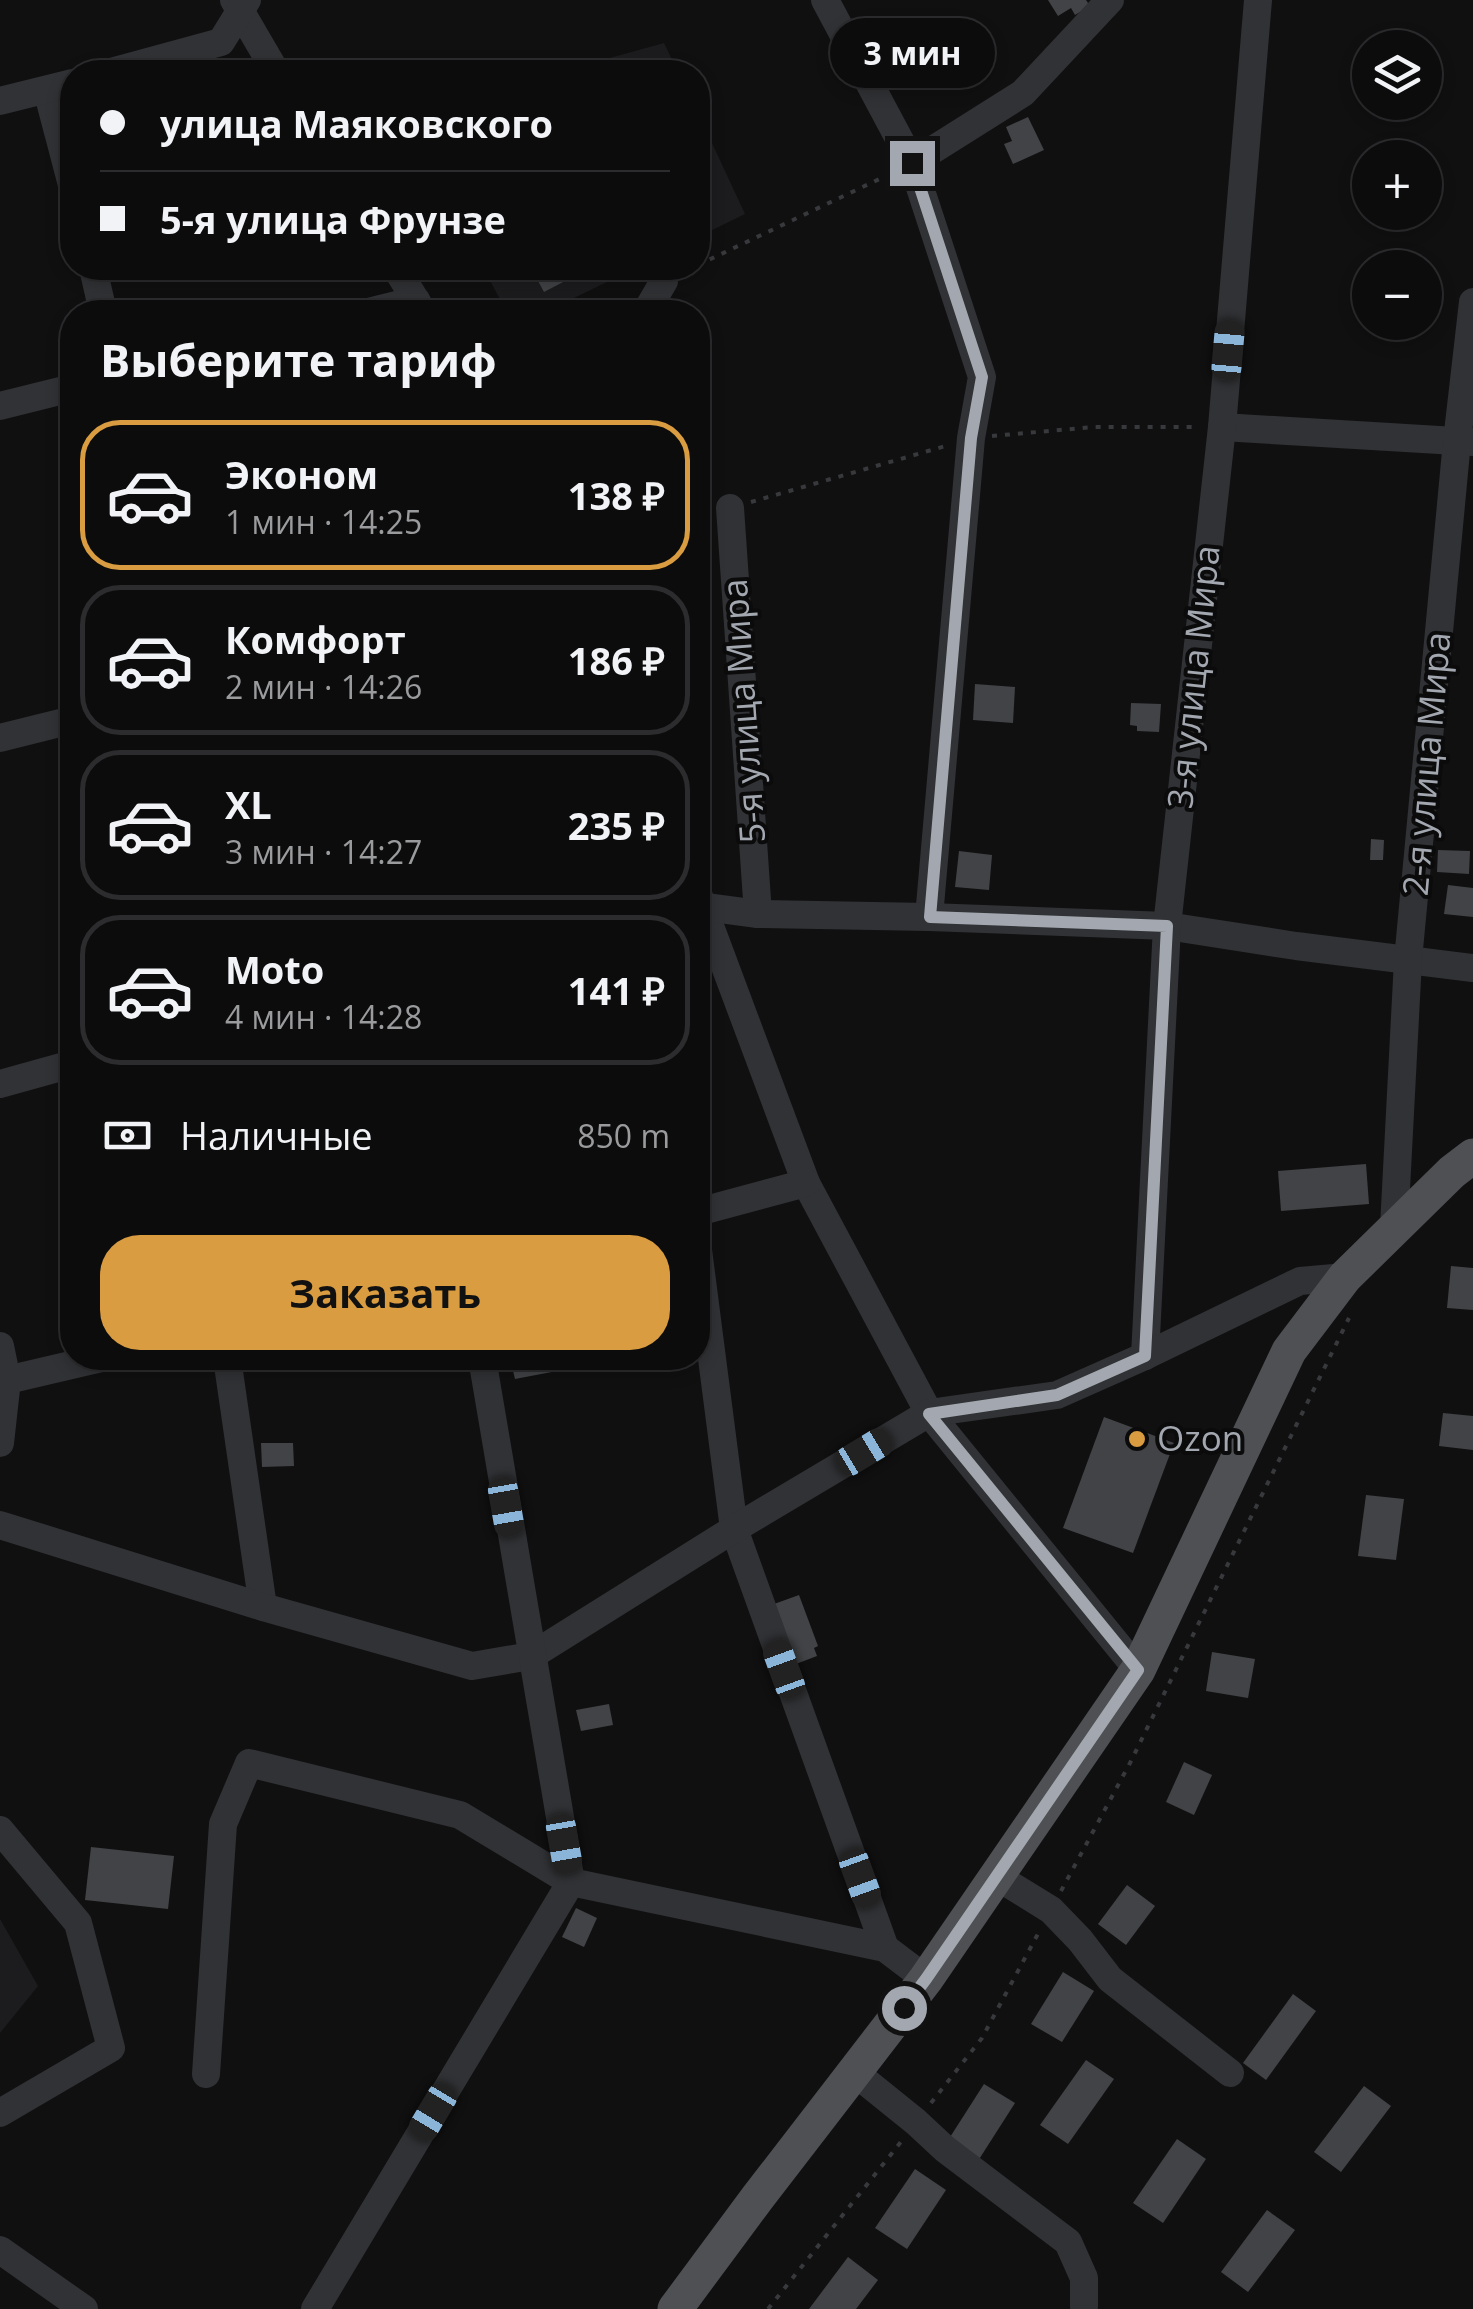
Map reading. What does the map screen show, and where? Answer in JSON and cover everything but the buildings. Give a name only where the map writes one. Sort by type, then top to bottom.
[{"type":"main road","points":[[675,2309],[926,1979],[1138,1670],[1289,1350],[1346,1277],[1394,1226],[1473,1156]]},
{"type":"street","points":[[825,0],[912,163],[982,377],[971,438],[930,917]]},
{"type":"street","points":[[912,163],[1023,93],[1110,0]]},
{"type":"street","name":"3-я улица Мира","points":[[1145,1356],[1167,926],[1222,428],[1258,0]]},
{"type":"street","points":[[155,60],[221,42],[240,4]]},
{"type":"street","points":[[240,4],[270,60]]},
{"type":"street","points":[[0,101],[60,87]]},
{"type":"street","points":[[653,300],[664,282]]},
{"type":"street","name":"2-я улица Мира","points":[[1394,1226],[1408,960],[1465,442],[1473,302]]},
{"type":"street","points":[[0,406],[60,391]]},
{"type":"street","points":[[1222,428],[1465,442]]},
{"type":"street","name":"5-я улица Мира","points":[[730,508],[758,914]]},
{"type":"street","points":[[0,738],[60,723]]},
{"type":"street","points":[[710,904],[758,914],[1167,926],[1473,968]]},
{"type":"street","points":[[710,931],[806,1183],[929,1414],[1138,1670]]},
{"type":"street","points":[[0,1084],[60,1067]]},
{"type":"street","points":[[710,1209],[806,1183]]},
{"type":"street","points":[[0,1525],[263,1607],[472,1666],[531,1656],[929,1414],[1057,1395],[1300,1281],[1346,1277]]},
{"type":"street","points":[[710,1343],[734,1530],[885,1948]]},
{"type":"street","points":[[0,1346],[7,1380],[0,1443]]},
{"type":"street","points":[[7,1380],[60,1368]]},
{"type":"street","points":[[229,1370],[263,1607]]},
{"type":"street","points":[[314,2309],[571,1882],[484,1370]]},
{"type":"street","points":[[206,2074],[223,1824],[249,1763],[460,1816],[571,1882],[885,1948],[926,1979]]},
{"type":"street","points":[[0,1830],[78,1923],[111,2048],[0,2113]]},
{"type":"street","points":[[996,1876],[1051,1910],[1110,1979],[1230,2073]]},
{"type":"street","points":[[854,2072],[945,2149],[1068,2242],[1084,2278],[1084,2306]]},
{"type":"street","points":[[0,2250],[84,2309]]},
{"type":"path","points":[[710,260],[912,163]]},
{"type":"path","points":[[768,2309],[982,2038],[1130,1763],[1350,1317]]},
{"type":"shaded area","points":[[664,43],[672,60],[602,60]]},
{"type":"shaded area","points":[[710,139],[745,214],[710,231]]},
{"type":"shaded area","points":[[490,280],[611,280],[570,300],[500,300]]},
{"type":"shaded area","points":[[0,1919],[38,1986],[0,2033]]},
{"type":"place","name":"Ozon","points":[[1137,1439]]},
{"type":"route","points":[[904,2008],[1138,1670],[929,1414],[1057,1395],[1145,1356],[1167,926],[930,917],[971,438],[982,377],[912,163]]}]
